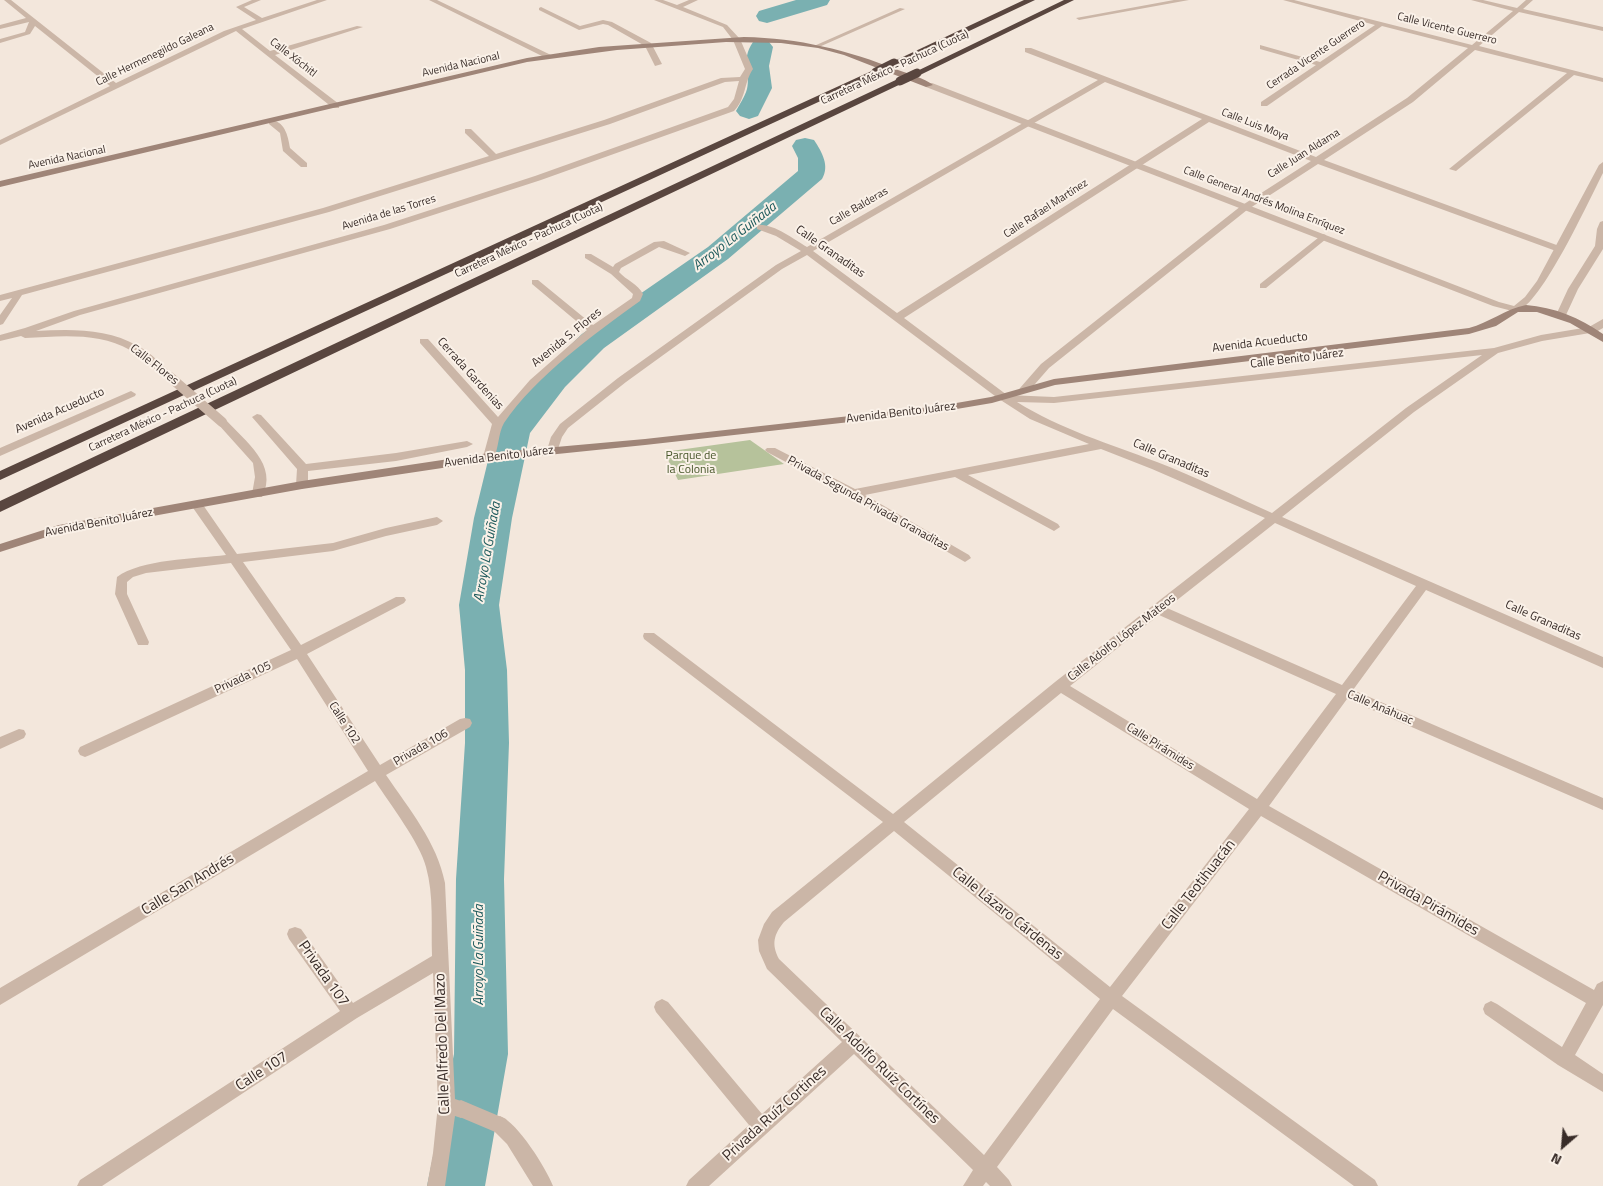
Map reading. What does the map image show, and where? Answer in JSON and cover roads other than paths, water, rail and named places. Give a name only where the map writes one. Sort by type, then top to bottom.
[{"type":"highway","name":"Carretera México - Pachuca (Cuota)","points":[[0,476],[1031,0]]},
{"type":"highway","name":"Carretera México - Pachuca (Cuota)","points":[[0,507],[1070,0]]},
{"type":"main road","name":"Avenida Nacional","points":[[0,184],[549,56],[648,45],[736,39],[773,39],[817,46],[853,56],[929,85]]},
{"type":"main road","name":"Avenida Acueducto","points":[[1003,397],[1054,382],[1469,331],[1497,322],[1516,309]]},
{"type":"main road","name":"Calle General Andrés Molina Enríquez","points":[[1516,309],[1542,310],[1561,315],[1592,330],[1603,339]]},
{"type":"main road","name":"Avenida Benito Juárez","points":[[0,548],[60,529],[302,485],[492,457],[848,420],[939,409],[1003,397]]},
{"type":"street","points":[[7,0],[116,87]]},
{"type":"street","points":[[257,0],[239,7],[262,20]]},
{"type":"street","name":"Calle Hermenegildo Galeana","points":[[0,143],[236,28],[324,0]]},
{"type":"street","points":[[432,0],[549,56]]},
{"type":"street","points":[[657,0],[720,23],[736,39]]},
{"type":"street","points":[[678,7],[695,0]]},
{"type":"street","points":[[1079,18],[1186,0]]},
{"type":"street","name":"Calle Vicente Guerrero","points":[[1286,0],[1603,80]]},
{"type":"street","points":[[1474,0],[1603,29]]},
{"type":"street","name":"Calle Juan Aldama","points":[[1024,390],[1046,366],[1244,208],[1316,160],[1364,132],[1410,100],[1530,0]]},
{"type":"street","points":[[541,10],[579,28],[607,22],[648,45],[658,64]]},
{"type":"street","points":[[0,27],[32,20]]},
{"type":"street","points":[[0,41],[28,33],[32,20]]},
{"type":"street","name":"Cerrada Vicente Guerrero","points":[[1264,104],[1381,24]]},
{"type":"street","points":[[269,54],[359,27]]},
{"type":"street","name":"Calle Xóchitl","points":[[236,28],[336,106]]},
{"type":"street","name":"Avenida de las Torres","points":[[0,338],[17,336],[30,329],[69,316],[387,227],[538,178],[731,109],[736,104],[742,91],[743,79],[749,69],[736,39]]},
{"type":"street","points":[[1263,47],[1322,65]]},
{"type":"street","name":"Calle Luis Moya","points":[[1028,50],[1316,160],[1559,249]]},
{"type":"street","points":[[1453,169],[1573,72]]},
{"type":"street","name":"Avenida de las Torres","points":[[0,298],[291,221],[607,122],[724,80],[743,79]]},
{"type":"street","name":"Calle Balderas","points":[[553,450],[557,433],[572,420],[622,380],[779,267],[1103,80]]},
{"type":"street","name":"Calle General Andrés Molina Enríquez","points":[[929,85],[1244,208],[1496,304],[1516,309]]},
{"type":"street","name":"Calle Rafael Martínez","points":[[896,318],[1208,119]]},
{"type":"street","points":[[468,131],[494,157]]},
{"type":"street","points":[[1516,309],[1534,291],[1559,249],[1603,165]]},
{"type":"street","points":[[1561,315],[1600,246],[1603,224]]},
{"type":"street","name":"Calle Granaditas","points":[[760,227],[779,234],[806,250],[1003,397],[1041,421],[1156,466],[1603,663]]},
{"type":"street","points":[[1263,286],[1322,237]]},
{"type":"street","points":[[588,256],[614,272],[618,266],[659,243],[685,253]]},
{"type":"street","name":"Avenida S. Flores","points":[[492,457],[498,424],[534,382],[593,330],[634,302],[638,294],[636,290],[614,272]]},
{"type":"street","points":[[535,282],[593,330]]},
{"type":"street","points":[[17,336],[0,324],[15,303],[18,293]]},
{"type":"street","points":[[1592,330],[1598,328],[1603,322]]},
{"type":"street","name":"Calle Benito Juárez","points":[[1003,397],[1028,400],[1054,400],[1494,351],[1541,338],[1592,330]]},
{"type":"street","name":"Calle Flores","points":[[17,336],[73,334],[107,338],[135,349],[222,422],[258,462],[261,477],[258,494]]},
{"type":"street","name":"Cerrada Gardenias","points":[[424,341],[498,424]]},
{"type":"street","name":"Calle Adolfo López Mateos","points":[[765,941],[768,929],[778,917],[1060,686],[1410,410],[1494,351]]},
{"type":"street","name":"Avenida Acueducto","points":[[0,452],[131,394]]},
{"type":"street","points":[[257,417],[303,468],[302,485]]},
{"type":"street","points":[[303,468],[396,457],[468,444]]},
{"type":"street","points":[[854,493],[1103,445]]},
{"type":"street","name":"Privada Segunda Privada Granaditas","points":[[772,450],[854,493],[965,558]]},
{"type":"street","points":[[958,474],[1054,527]]},
{"type":"street","name":"Calle 102","points":[[197,505],[299,652],[428,851],[437,883],[440,960]]},
{"type":"street","points":[[143,642],[121,594],[120,584],[124,577],[145,569],[333,547],[386,532],[437,521]]},
{"type":"street","name":"Calle Teotihuacán","points":[[972,1186],[1112,998],[1259,808],[1425,583]]},
{"type":"street","name":"Privada 105","points":[[85,751],[299,652],[400,600]]},
{"type":"street","name":"Calle Anáhuac","points":[[1158,609],[1603,804]]},
{"type":"street","name":"Calle Lázaro Cárdenas","points":[[649,636],[893,822],[1112,998],[1369,1186]]},
{"type":"street","name":"Calle Pirámides","points":[[1060,686],[1259,808]]},
{"type":"street","name":"Privada 106","points":[[377,774],[464,724]]},
{"type":"street","points":[[0,743],[18,734]]},
{"type":"street","name":"Calle San Andrés","points":[[2,991],[377,774]]},
{"type":"street","name":"Privada Pirámides","points":[[1259,808],[1600,995]]},
{"type":"street","name":"Privada 107","points":[[295,934],[351,1014]]},
{"type":"street","name":"Calle Adolfo Ruíz Cortínes","points":[[765,941],[766,953],[773,964],[1003,1186]]},
{"type":"street","name":"Calle 107","points":[[86,1186],[351,1014],[440,960]]},
{"type":"street","name":"Calle Alfredo Del Mazo","points":[[436,1186],[454,1107],[440,960]]},
{"type":"street","points":[[1564,1059],[1600,995]]},
{"type":"street","points":[[662,1007],[762,1127]]},
{"type":"street","points":[[1491,1009],[1603,1084]]},
{"type":"street","name":"Privada Ruíz Cortines","points":[[695,1186],[855,1042]]},
{"type":"street","points":[[454,1107],[500,1125],[513,1138],[544,1186]]},
{"type":"lane","points":[[817,46],[902,9]]},
{"type":"lane","points":[[272,122],[285,132],[287,138],[286,149],[304,165]]},
{"type":"waterway","points":[[767,16],[819,0]]},
{"type":"waterway","points":[[749,111],[760,88],[757,66],[761,47]]},
{"type":"waterway","name":"Arroyo La Guiñada","points":[[456,1186],[481,1054],[480,879],[487,743],[486,670],[479,605],[493,518],[513,432],[553,380],[593,341],[718,253],[812,173],[811,158],[805,146]]},
{"type":"park label","name":"Parque de la Colonia","points":[[691,463]]}]
